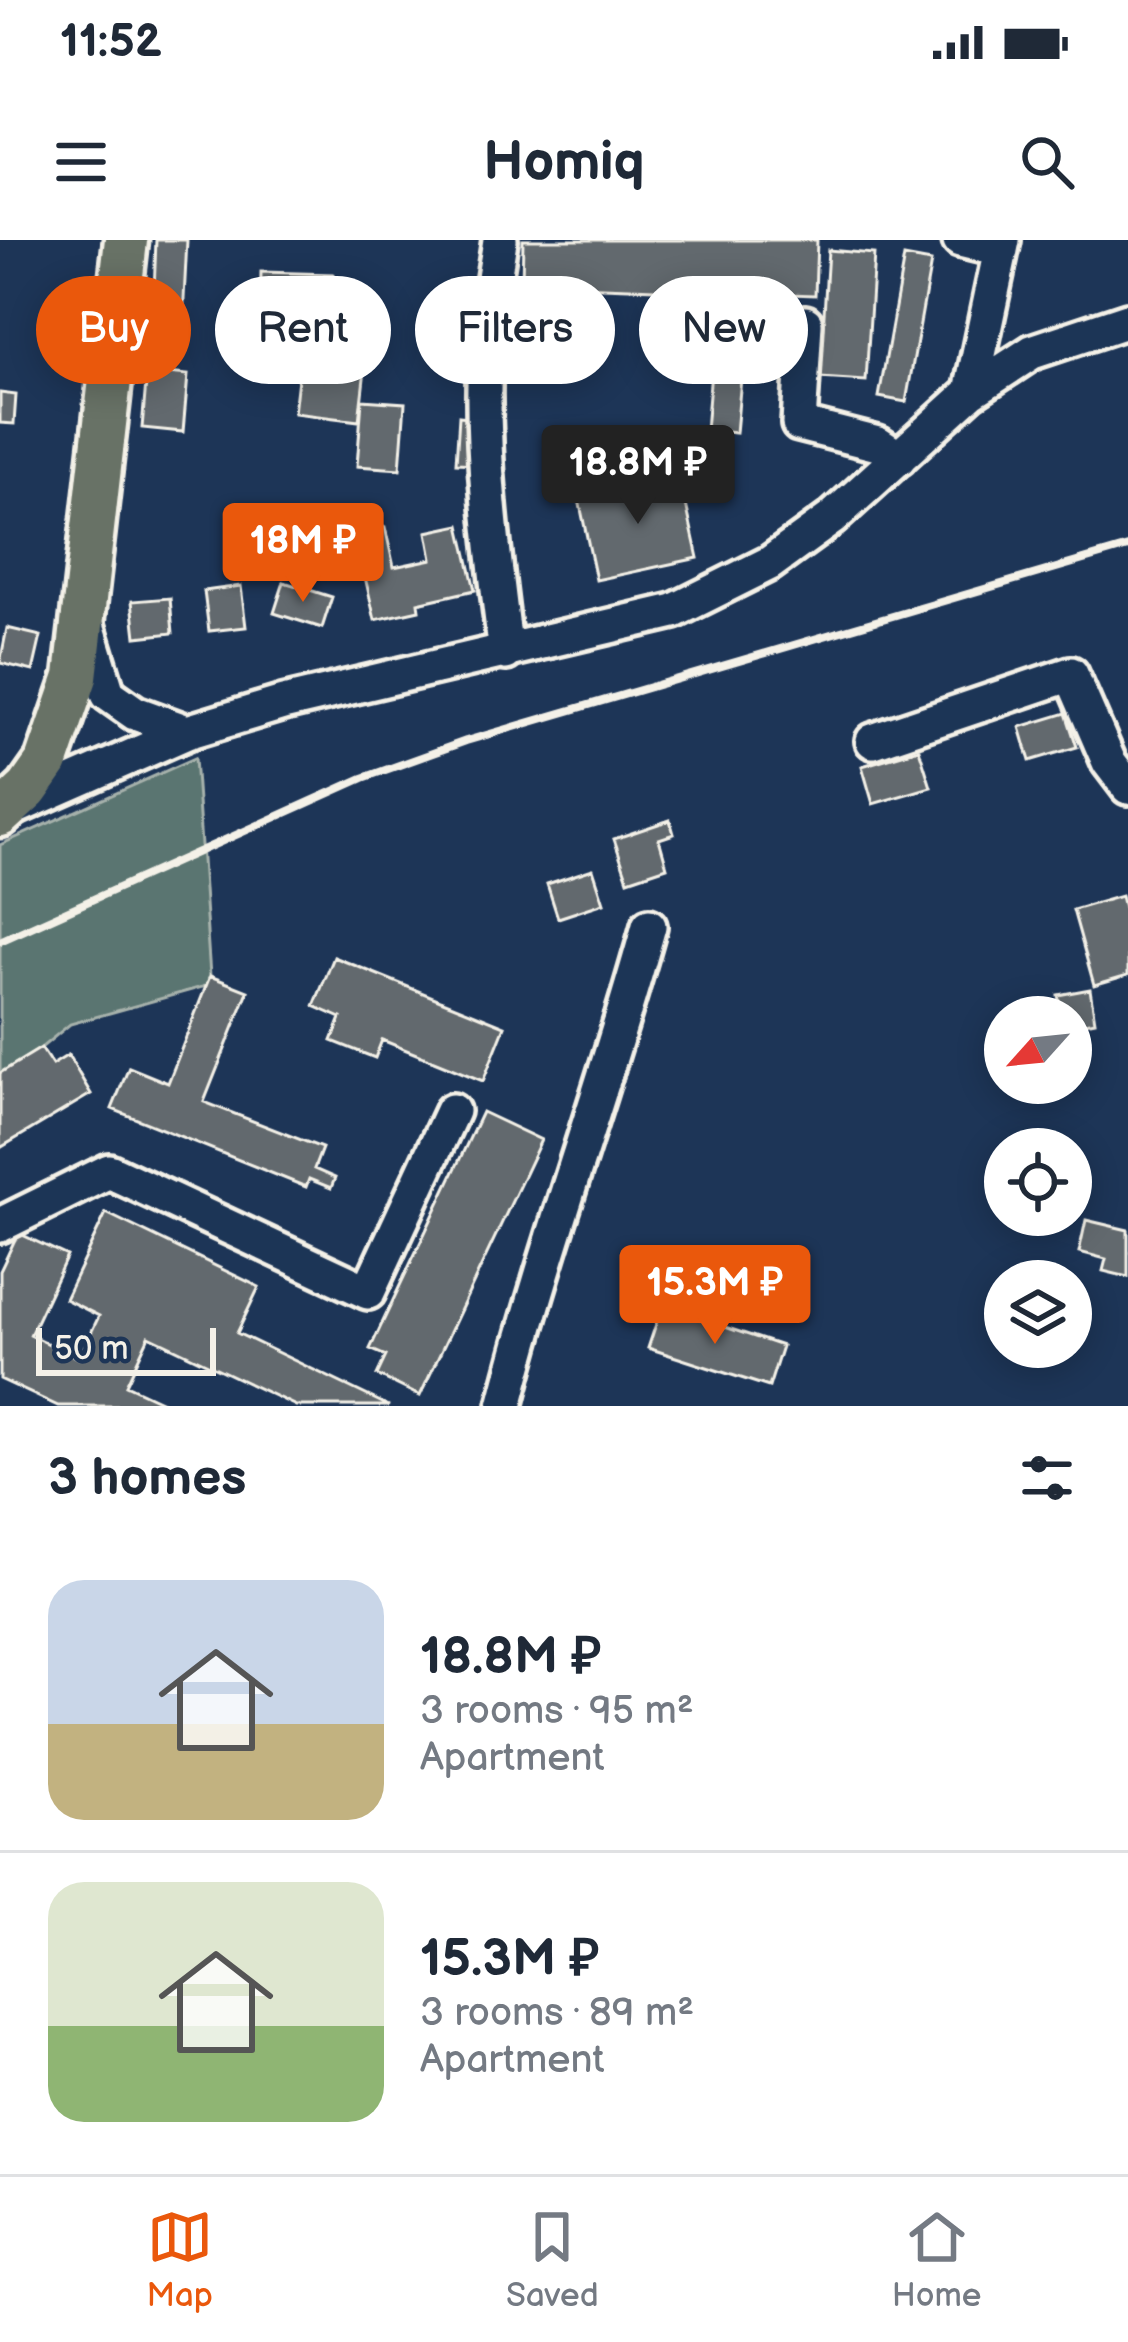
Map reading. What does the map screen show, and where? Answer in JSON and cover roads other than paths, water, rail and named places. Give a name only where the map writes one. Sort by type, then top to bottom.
[{"type":"main road","points":[[2,814],[47,762],[76,677],[127,240]]},
{"type":"street","points":[[500,240],[485,348],[486,449],[506,653]]},
{"type":"street","points":[[960,240],[1002,245],[970,392]]},
{"type":"street","points":[[2,814],[187,732],[283,704],[674,611],[770,563],[832,518],[970,392],[1032,352],[1128,320]]},
{"type":"street","points":[[801,384],[799,424],[878,444],[899,458]]},
{"type":"street","points":[[83,613],[108,694],[135,713],[187,732]]},
{"type":"street","points":[[873,741],[1072,674],[1108,762],[1128,787]]},
{"type":"street","points":[[505,1406],[649,926]]},
{"type":"street","points":[[0,1225],[109,1171],[368,1292],[452,1111]]},
{"type":"railway","points":[[0,941],[363,778],[466,741],[1128,547]]}]
